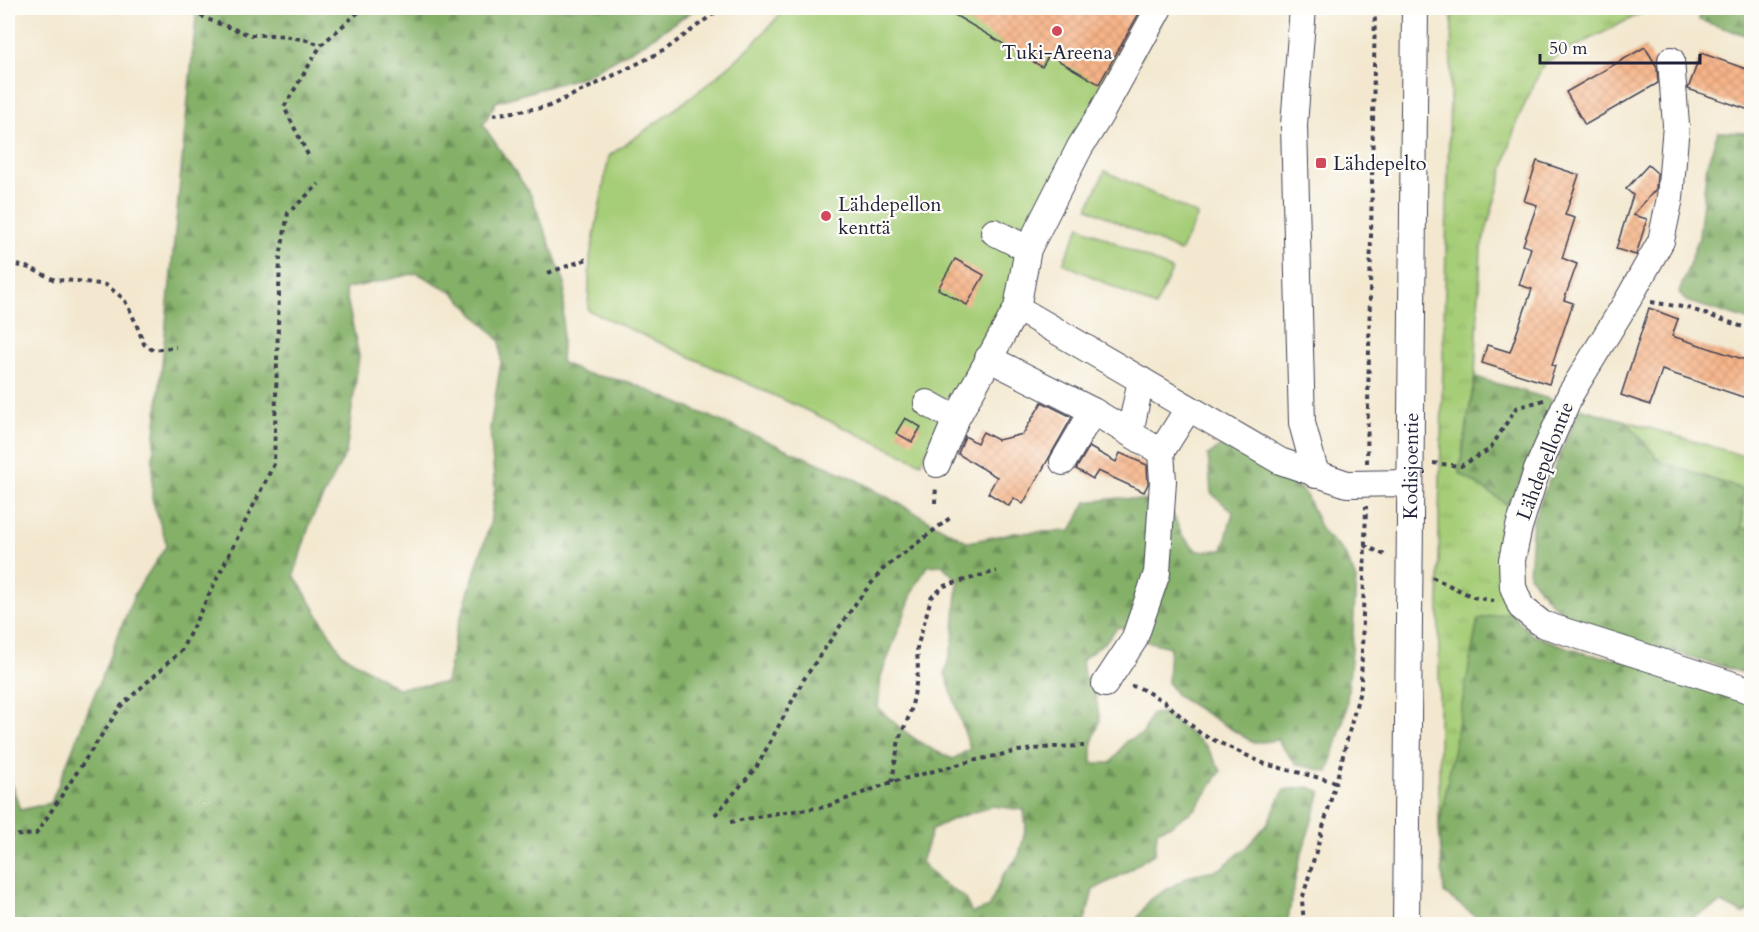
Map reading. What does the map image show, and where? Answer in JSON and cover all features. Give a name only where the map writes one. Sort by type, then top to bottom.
[{"type":"street","points":[[937,464],[956,419],[1017,308],[1028,249],[1080,147],[1100,116],[1159,8]]},
{"type":"street","points":[[1303,8],[1294,125],[1302,423],[1317,475]]},
{"type":"street","name":"Kodisjoentie","points":[[1406,924],[1415,8]]},
{"type":"street","name":"Lähdepellontie","points":[[1521,607],[1513,587],[1512,560],[1519,527],[1537,470],[1571,393],[1629,298],[1660,241],[1670,198],[1676,125],[1671,60]]},
{"type":"street","points":[[994,232],[1028,249]]},
{"type":"street","points":[[1017,308],[1280,461],[1347,484],[1367,483],[1411,472]]},
{"type":"street","points":[[988,358],[1093,411],[1161,452]]},
{"type":"street","points":[[1130,433],[1141,380]]},
{"type":"street","points":[[927,404],[956,419]]},
{"type":"street","points":[[1105,684],[1134,640],[1156,573],[1163,481],[1161,452],[1188,409]]},
{"type":"street","points":[[1063,462],[1093,411]]},
{"type":"street","points":[[1521,607],[1542,624],[1752,691]]},
{"type":"path","points":[[184,8],[250,35],[277,35],[321,45]]},
{"type":"path","points":[[308,155],[284,107],[321,45],[363,8]]},
{"type":"path","points":[[493,115],[547,107],[592,86],[665,50],[722,8]]},
{"type":"path","points":[[1304,924],[1302,900],[1361,687],[1375,8]]},
{"type":"path","points":[[8,836],[36,834],[121,706],[181,651],[274,464],[280,257],[288,213],[319,184]]},
{"type":"path","points":[[548,273],[590,258]]},
{"type":"path","points":[[8,263],[30,268],[55,280],[106,285],[124,300],[144,344],[153,350],[176,347]]},
{"type":"path","points":[[1629,298],[1688,308],[1752,330]]},
{"type":"path","points":[[1411,472],[1461,466],[1490,449],[1516,408],[1571,393]]},
{"type":"path","points":[[715,815],[756,768],[804,679],[858,600],[882,570],[950,518]]},
{"type":"path","points":[[1364,545],[1473,597],[1521,607]]},
{"type":"path","points":[[892,782],[899,739],[912,705],[918,671],[917,648],[931,598],[944,586],[997,570]]},
{"type":"path","points":[[1105,684],[1138,687],[1164,702],[1201,734],[1265,764],[1336,782]]},
{"type":"path","points":[[730,822],[825,807],[892,782],[1018,751],[1084,746]]},
{"type":"green space","points":[[197,8],[697,8],[644,43],[587,75],[496,102],[483,125],[531,195],[565,283],[561,362],[583,373],[629,382],[851,477],[968,542],[1014,533],[1071,531],[1086,502],[1120,498],[1168,503],[1182,535],[1197,551],[1223,550],[1233,512],[1211,493],[1208,455],[1226,443],[1304,491],[1323,533],[1344,552],[1356,579],[1346,711],[1328,772],[1296,764],[1277,740],[1254,743],[1177,696],[1168,683],[1170,647],[1141,640],[1129,629],[1118,627],[1106,641],[1082,660],[1084,676],[1095,691],[1100,721],[1092,742],[1092,763],[1111,763],[1126,741],[1143,734],[1151,714],[1164,713],[1206,746],[1221,771],[1196,808],[1173,824],[1157,831],[1155,853],[1093,890],[1084,924],[8,924],[8,772],[20,810],[51,803],[135,593],[167,545],[152,499],[153,456]],"holes":[[[417,273],[454,293],[500,341],[501,362],[490,428],[495,489],[490,524],[456,632],[446,683],[397,688],[342,654],[294,575],[311,520],[346,453],[359,356],[345,289]],[[942,565],[958,581],[953,642],[945,673],[970,749],[953,759],[913,738],[878,708],[881,676],[914,589],[927,566]],[[993,806],[1024,810],[1026,827],[1019,856],[1003,875],[989,907],[972,913],[964,897],[940,882],[921,862],[932,829],[953,819]]]},
{"type":"green space","name":"Lähdepellon kenttä","points":[[785,8],[1169,8],[1022,266],[921,463],[588,310],[590,258],[609,156],[725,70],[746,51]]},
{"type":"green space","points":[[1445,8],[1651,8],[1544,63],[1517,121],[1481,249],[1475,377],[1459,472],[1510,506],[1501,544],[1500,581],[1510,612],[1439,827],[1439,517],[1452,17]]},
{"type":"green space","points":[[1701,8],[1751,8],[1751,37],[1699,20]]},
{"type":"green space","points":[[1718,132],[1751,133],[1751,321],[1686,301],[1679,293],[1699,237],[1707,164]]},
{"type":"green space","points":[[1105,171],[1198,215],[1180,252],[1088,208]]},
{"type":"green space","points":[[1080,226],[1172,270],[1155,307],[1063,263]]},
{"type":"green space","points":[[1475,377],[1556,401],[1510,506],[1459,473]]},
{"type":"green space","points":[[1579,408],[1626,421],[1661,462],[1744,490],[1742,528],[1752,530],[1751,675],[1574,623],[1552,604],[1529,575],[1533,520]]},
{"type":"green space","points":[[1626,421],[1751,458],[1751,530],[1742,528],[1744,490],[1661,462]]},
{"type":"green space","points":[[1510,612],[1532,635],[1587,654],[1625,660],[1751,699],[1751,909],[1743,914],[1722,903],[1679,924],[1543,924],[1478,918],[1444,893],[1439,827],[1478,619]]},
{"type":"green space","points":[[1309,787],[1321,792],[1298,865],[1287,924],[1134,924],[1149,900],[1191,875],[1220,869],[1248,846],[1267,824],[1284,790]]},
{"type":"building","name":"Tuki-Areena","points":[[943,8],[1142,8],[1099,84],[1049,55],[1042,67]]},
{"type":"building","points":[[1645,47],[1657,67],[1658,83],[1585,125],[1566,92]]},
{"type":"building","points":[[1701,53],[1752,71],[1752,111],[1688,89]]},
{"type":"building","points":[[1537,161],[1579,175],[1565,215],[1575,218],[1562,258],[1577,264],[1564,300],[1573,303],[1552,365],[1555,366],[1549,384],[1482,363],[1487,345],[1510,352],[1532,289],[1519,285],[1531,248],[1523,245],[1537,205],[1524,201]]},
{"type":"building","points":[[1648,165],[1657,173],[1656,189],[1633,215],[1647,219],[1636,255],[1616,249],[1633,195],[1626,189]]},
{"type":"building","points":[[955,259],[984,275],[967,305],[938,289]]},
{"type":"building","points":[[1649,308],[1678,319],[1672,336],[1752,362],[1752,400],[1662,370],[1650,405],[1621,395]]},
{"type":"building","points":[[1042,402],[1072,417],[1023,504],[1014,498],[1009,506],[988,493],[997,477],[958,454],[965,436],[977,443],[983,432],[998,440],[1023,434]]},
{"type":"building","points":[[905,418],[921,427],[912,442],[896,433]]},
{"type":"building","points":[[1089,447],[1116,462],[1120,453],[1147,465],[1148,484],[1144,492],[1098,471],[1093,479],[1076,469]]},
{"type":"place","name":"Tuki-Areena","points":[[1057,31]]},
{"type":"place","name":"Lähdepelto","points":[[1321,163]]},
{"type":"place","name":"Lähdepellon kenttä","points":[[826,216]]}]
